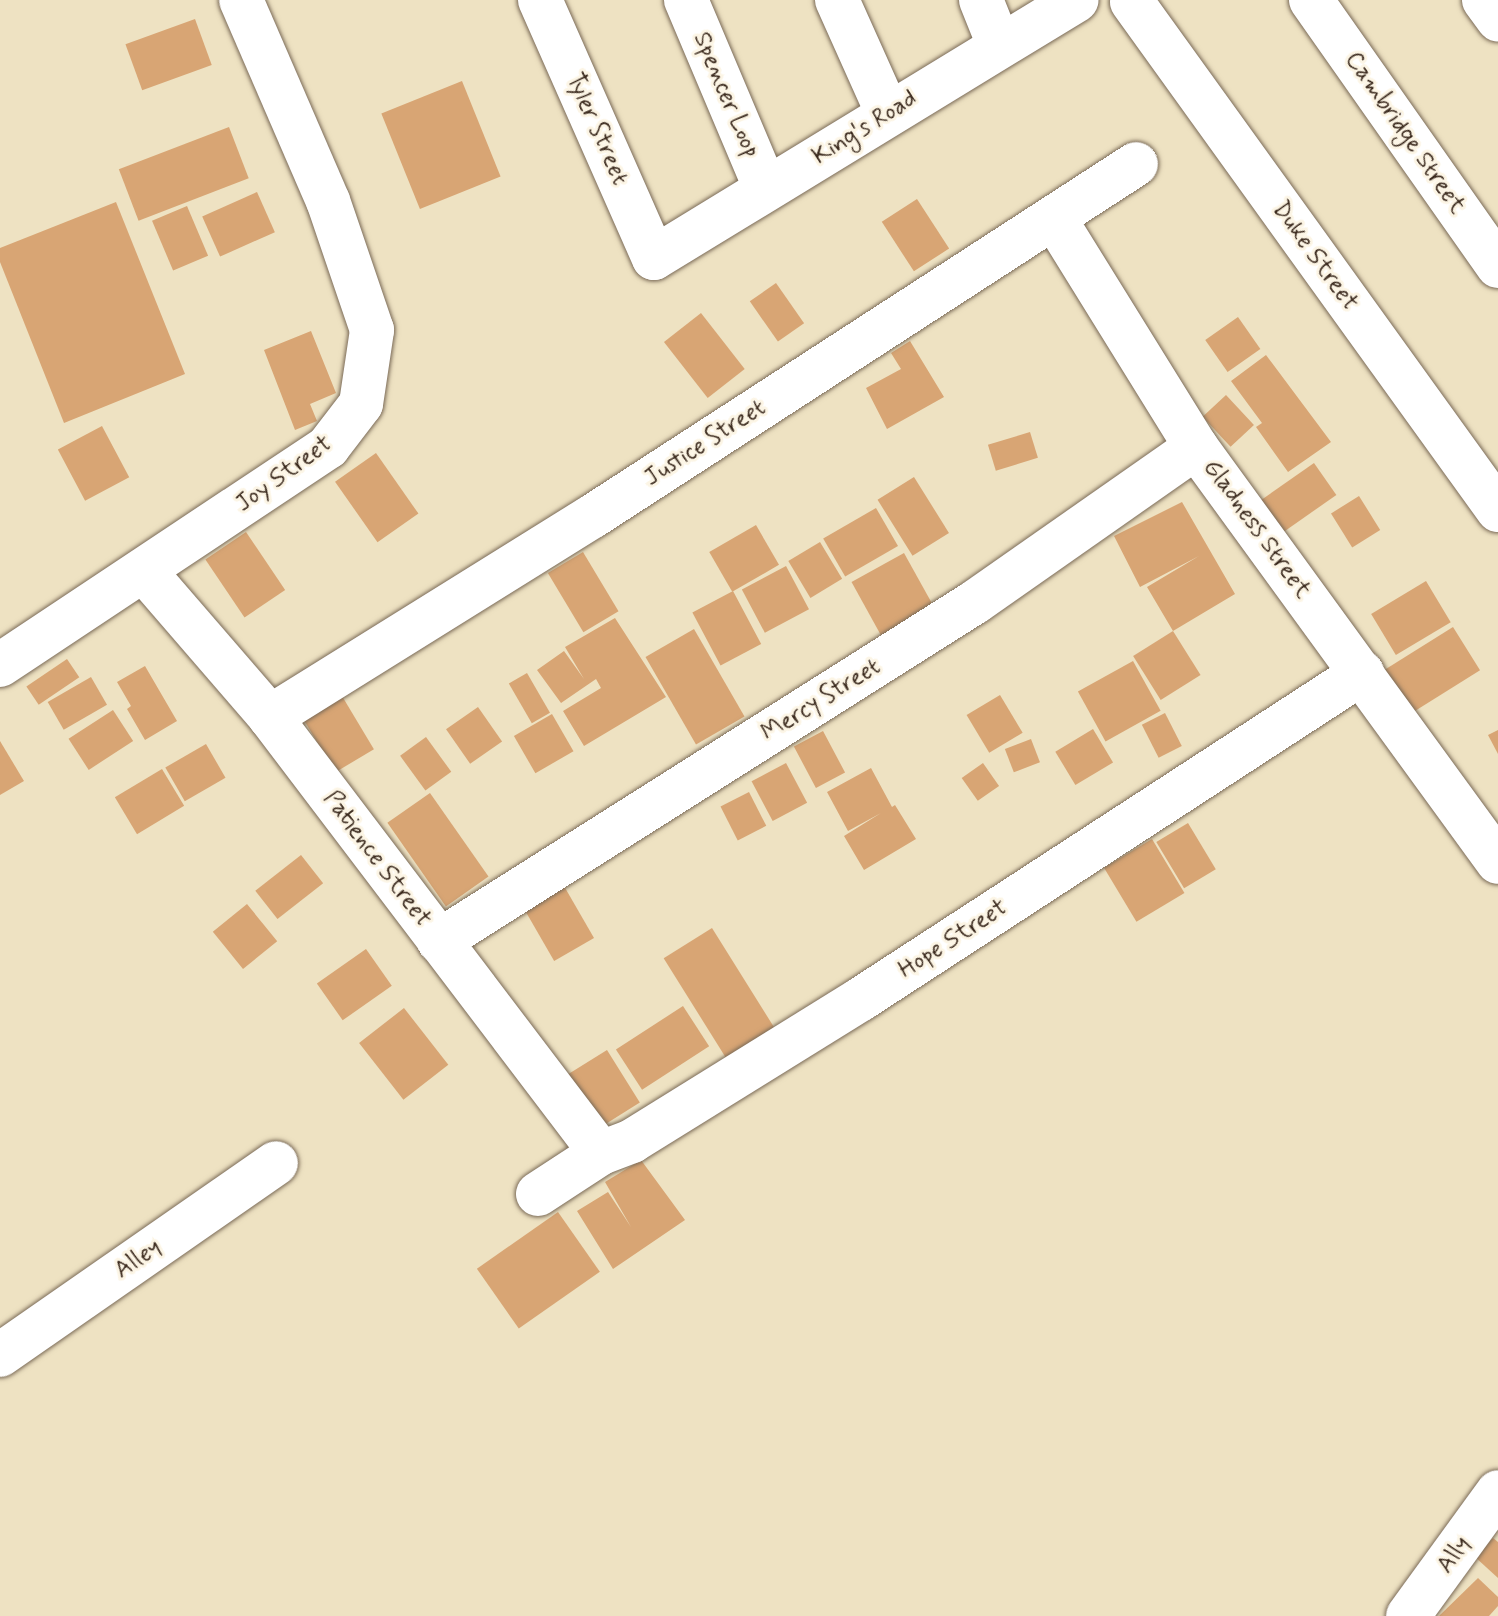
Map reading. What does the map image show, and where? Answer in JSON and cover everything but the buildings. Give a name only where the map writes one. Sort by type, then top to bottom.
[{"type":"street","name":"Joy Street","points":[[0,665],[145,572],[328,447],[361,404],[372,330],[328,201],[241,0]]},
{"type":"street","name":"Tyler Street","points":[[540,0],[654,258]]},
{"type":"street","name":"Spencer Loop","points":[[686,0],[766,189]]},
{"type":"street","points":[[837,0],[888,114]]},
{"type":"street","points":[[981,0],[999,45]]},
{"type":"street","name":"King's Road","points":[[654,258],[1077,0]]},
{"type":"street","name":"Cambridge Street","points":[[1311,0],[1498,266]]},
{"type":"street","points":[[1484,0],[1498,19]]},
{"type":"street","name":"Duke Street","points":[[1124,1],[1498,510]]},
{"type":"street","name":"Justice Street","points":[[270,717],[593,516],[1136,164]]},
{"type":"street","name":"Gladness Street","points":[[1054,218],[1196,447],[1362,673],[1490,836]]},
{"type":"street","name":"Mercy Street","points":[[439,941],[975,602],[1196,447]]},
{"type":"street","name":"Patience Street","points":[[145,572],[270,717],[601,1153]]},
{"type":"street","name":"Hope Street","points":[[538,1194],[601,1153],[632,1141],[861,999],[1362,673]]},
{"type":"street","name":"Alley","points":[[0,1355],[276,1163]]},
{"type":"street","name":"Ally","points":[[1408,1616],[1498,1492]]}]
